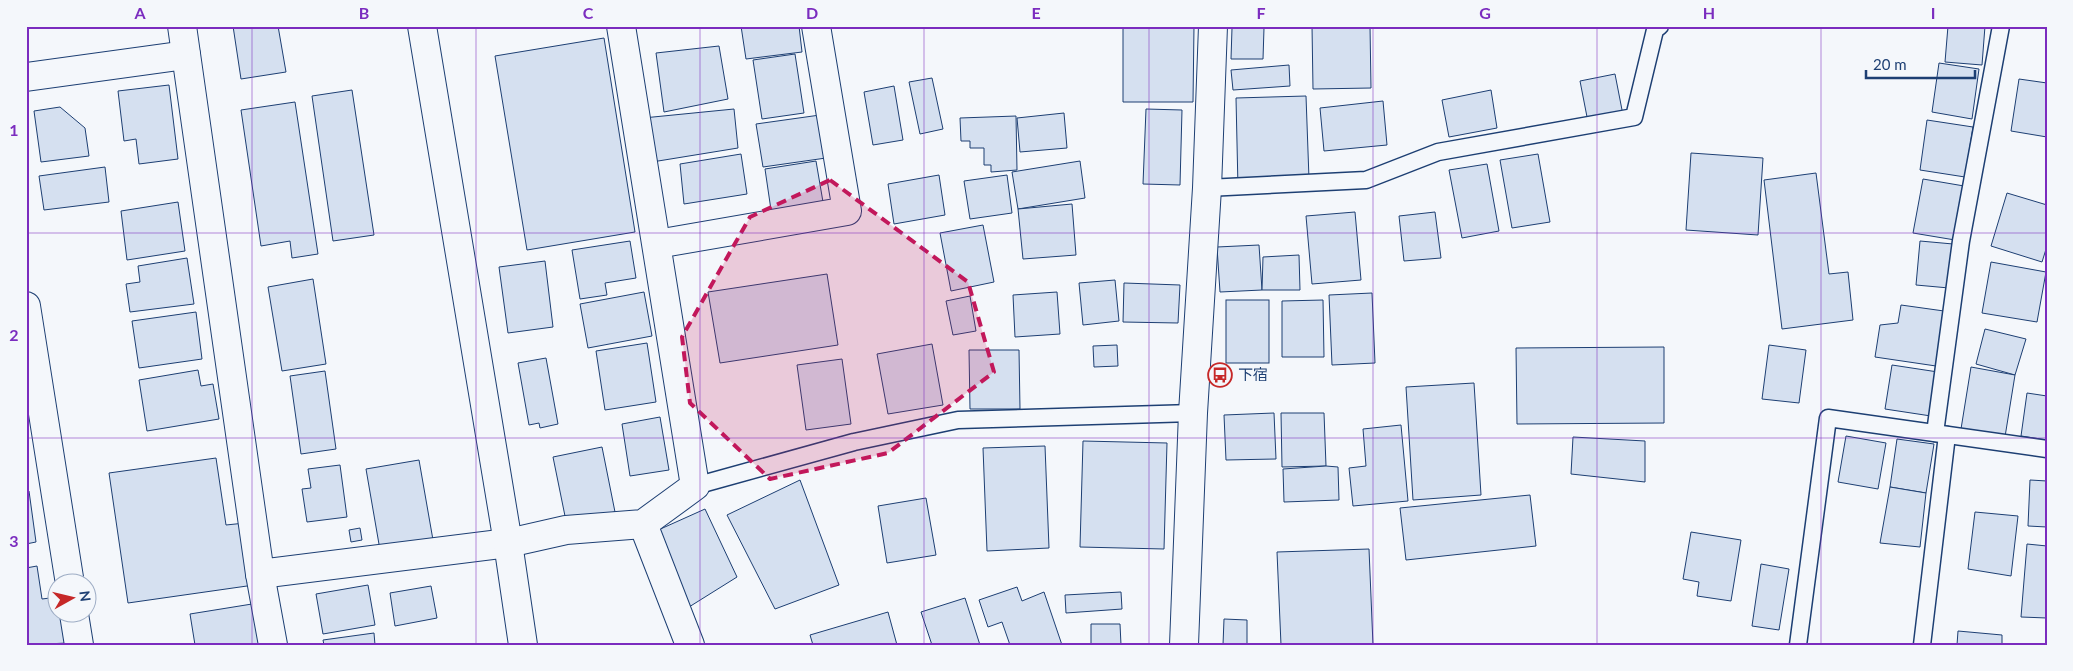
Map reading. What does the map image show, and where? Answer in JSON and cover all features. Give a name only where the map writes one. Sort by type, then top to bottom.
[{"type":"street","points":[[182,26],[260,574],[273,645]]},
{"type":"street","points":[[422,26],[508,542],[523,645]]},
{"type":"street","points":[[260,574],[508,542],[566,530],[643,524],[695,486],[621,26]]},
{"type":"street","points":[[657,244],[846,211],[816,26]]},
{"type":"street","points":[[1184,645],[1193,413],[1207,188],[1213,26]]},
{"type":"street","points":[[26,77],[186,55]]},
{"type":"street","points":[[26,306],[68,574]]},
{"type":"street","points":[[643,524],[690,645]]},
{"type":"street","points":[[76,624],[79,645]]},
{"type":"lane","points":[[1207,188],[1366,180],[1438,152],[1634,117],[1655,30],[1660,26]]},
{"type":"lane","points":[[1922,645],[1961,241],[2001,26]]},
{"type":"lane","points":[[695,486],[854,442],[958,420],[1193,413]]},
{"type":"lane","points":[[1798,645],[1828,418],[2047,449]]},
{"type":"highlighted area","points":[[830,180],[968,282],[994,372],[888,453],[770,479],[690,403],[682,337],[750,217]]},
{"type":"building","points":[[233,26],[278,26],[286,72],[241,79]]},
{"type":"building","points":[[741,26],[799,26],[802,52],[746,59]]},
{"type":"building","points":[[1123,26],[1194,26],[1193,102],[1123,102]]},
{"type":"building","points":[[1312,26],[1370,26],[1371,88],[1313,89]]},
{"type":"building","points":[[1948,26],[1985,26],[1982,65],[1945,62]]},
{"type":"building","points":[[1232,28],[1264,28],[1263,59],[1231,59]]},
{"type":"building","points":[[604,38],[635,232],[527,250],[495,56]]},
{"type":"building","points":[[719,46],[728,99],[664,112],[656,53]]},
{"type":"building","points":[[795,54],[804,113],[762,119],[753,60]]},
{"type":"building","points":[[1939,63],[1979,69],[1972,119],[1932,112]]},
{"type":"building","points":[[1289,65],[1290,86],[1233,90],[1231,70]]},
{"type":"building","points":[[1615,74],[1623,115],[1588,122],[1580,81]]},
{"type":"building","points":[[932,78],[943,129],[920,134],[909,82]]},
{"type":"building","points":[[2019,79],[2047,83],[2047,137],[2011,131]]},
{"type":"building","points":[[169,85],[178,159],[139,164],[136,139],[124,141],[118,91]]},
{"type":"building","points":[[894,86],[903,140],[873,145],[864,92]]},
{"type":"building","points":[[352,90],[374,235],[333,241],[312,96]]},
{"type":"building","points":[[1491,90],[1497,128],[1449,137],[1442,100]]},
{"type":"building","points":[[1306,96],[1309,179],[1238,188],[1236,98]]},
{"type":"building","points":[[1383,101],[1387,145],[1324,151],[1320,108]]},
{"type":"building","points":[[295,102],[318,254],[292,258],[290,241],[261,246],[241,110]]},
{"type":"building","points":[[60,107],[85,128],[89,156],[41,162],[34,111]]},
{"type":"building","points":[[734,109],[738,148],[652,162],[643,118]]},
{"type":"building","points":[[1146,109],[1182,110],[1180,185],[1143,184]]},
{"type":"building","points":[[1064,113],[1067,148],[1020,152],[1017,118]]},
{"type":"building","points":[[820,115],[826,158],[763,167],[756,124]]},
{"type":"building","points":[[1016,116],[1017,170],[991,172],[991,165],[984,165],[984,148],[970,148],[970,141],[961,141],[960,118]]},
{"type":"building","points":[[1927,120],[1973,127],[1965,177],[1920,170]]},
{"type":"building","points":[[1691,153],[1763,158],[1758,235],[1686,230]]},
{"type":"building","points":[[741,154],[747,194],[684,204],[680,164]]},
{"type":"building","points":[[1538,154],[1550,222],[1512,228],[1500,160]]},
{"type":"building","points":[[816,161],[823,202],[771,210],[765,169]]},
{"type":"building","points":[[1080,161],[1085,198],[1018,209],[1012,172]]},
{"type":"building","points":[[1487,164],[1499,231],[1462,238],[1449,170]]},
{"type":"building","points":[[105,167],[109,202],[44,210],[39,176]]},
{"type":"building","points":[[1816,173],[1829,274],[1848,272],[1853,320],[1782,329],[1764,180]]},
{"type":"building","points":[[939,175],[945,215],[894,224],[888,184]]},
{"type":"building","points":[[1007,175],[1012,213],[970,219],[964,181]]},
{"type":"building","points":[[1923,179],[1970,187],[1961,241],[1913,233]]},
{"type":"building","points":[[2007,193],[2047,205],[2047,246],[2042,262],[1991,246]]},
{"type":"building","points":[[178,202],[185,251],[127,260],[121,211]]},
{"type":"building","points":[[1072,204],[1076,255],[1023,259],[1018,209]]},
{"type":"building","points":[[1355,212],[1361,280],[1312,284],[1306,216]]},
{"type":"building","points":[[1435,212],[1441,258],[1404,261],[1399,216]]},
{"type":"building","points":[[983,225],[994,282],[951,291],[940,233]]},
{"type":"building","points":[[630,241],[636,278],[605,283],[607,295],[580,299],[572,250]]},
{"type":"building","points":[[1920,241],[1953,244],[1949,288],[1916,285]]},
{"type":"building","points":[[1259,245],[1262,290],[1220,292],[1217,247]]},
{"type":"building","points":[[1299,255],[1300,290],[1262,290],[1263,257]]},
{"type":"building","points":[[187,258],[194,304],[130,312],[126,284],[140,282],[138,266]]},
{"type":"building","points":[[545,261],[553,327],[508,333],[499,267]]},
{"type":"building","points":[[1991,262],[2046,272],[2037,322],[1982,313]]},
{"type":"building","points":[[827,274],[838,345],[720,363],[708,292]]},
{"type":"building","points":[[313,279],[326,364],[282,371],[268,287]]},
{"type":"building","points":[[1115,280],[1119,321],[1083,325],[1079,283]]},
{"type":"building","points":[[1124,283],[1180,285],[1178,323],[1123,322]]},
{"type":"building","points":[[644,292],[652,336],[588,348],[580,304]]},
{"type":"building","points":[[1057,292],[1060,334],[1015,337],[1013,295]]},
{"type":"building","points":[[1372,293],[1375,363],[1332,365],[1329,295]]},
{"type":"building","points":[[970,296],[976,331],[953,335],[946,301]]},
{"type":"building","points":[[1226,300],[1269,300],[1269,363],[1226,363]]},
{"type":"building","points":[[1323,300],[1324,357],[1282,357],[1282,301]]},
{"type":"building","points":[[1901,305],[1944,311],[1936,366],[1875,357],[1880,325],[1898,323]]},
{"type":"building","points":[[196,312],[202,359],[139,368],[132,321]]},
{"type":"building","points":[[1985,329],[2026,339],[2015,375],[1976,364]]},
{"type":"building","points":[[647,343],[656,402],[605,410],[596,351]]},
{"type":"building","points":[[932,344],[943,405],[888,414],[877,354]]},
{"type":"building","points":[[1117,345],[1118,366],[1094,367],[1093,346]]},
{"type":"building","points":[[1769,345],[1806,350],[1799,403],[1762,399]]},
{"type":"building","points":[[1664,347],[1664,423],[1517,424],[1516,348]]},
{"type":"building","points":[[969,350],[1019,350],[1020,409],[970,409]]},
{"type":"building","points":[[546,358],[558,424],[540,428],[539,423],[529,425],[518,363]]},
{"type":"building","points":[[842,359],[851,424],[806,430],[797,365]]},
{"type":"building","points":[[1892,365],[1938,372],[1931,416],[1885,409]]},
{"type":"building","points":[[1971,367],[2015,375],[2004,443],[1961,429]]},
{"type":"building","points":[[198,370],[201,386],[213,384],[219,419],[147,431],[139,380]]},
{"type":"building","points":[[325,371],[336,449],[301,454],[290,376]]},
{"type":"building","points":[[1474,383],[1481,495],[1413,500],[1406,387]]},
{"type":"building","points":[[2027,393],[2047,396],[2047,440],[2021,436]]},
{"type":"building","points":[[1274,413],[1276,459],[1226,460],[1224,415]]},
{"type":"building","points":[[1281,413],[1324,413],[1326,466],[1282,467]]},
{"type":"building","points":[[660,417],[669,470],[630,476],[622,424]]},
{"type":"building","points":[[1401,425],[1408,501],[1353,506],[1349,468],[1366,466],[1363,429]]},
{"type":"building","points":[[1846,436],[1886,443],[1878,489],[1838,482]]},
{"type":"building","points":[[1573,437],[1645,441],[1645,482],[1571,474]]},
{"type":"building","points":[[1897,439],[1934,444],[1926,493],[1890,487]]},
{"type":"building","points":[[1083,441],[1167,443],[1164,549],[1080,547]]},
{"type":"building","points":[[1045,446],[1049,548],[987,551],[983,448]]},
{"type":"building","points":[[602,447],[615,512],[566,521],[553,457]]},
{"type":"building","points":[[216,458],[226,525],[245,523],[254,585],[128,603],[109,473]]},
{"type":"building","points":[[419,460],[433,540],[380,550],[366,469]]},
{"type":"building","points":[[340,465],[347,517],[307,522],[302,489],[311,488],[308,469]]},
{"type":"building","points":[[1338,467],[1339,500],[1284,502],[1283,469]]},
{"type":"building","points":[[800,480],[839,585],[775,609],[727,515]]},
{"type":"building","points":[[2030,480],[2047,481],[2047,527],[2028,526]]},
{"type":"building","points":[[1890,487],[1926,493],[1920,547],[1880,543]]},
{"type":"building","points":[[26,491],[29,491],[36,542],[26,544]]},
{"type":"building","points":[[1530,495],[1536,546],[1406,560],[1400,508]]},
{"type":"building","points":[[926,498],[936,555],[887,563],[878,506]]},
{"type":"building","points":[[705,509],[737,577],[689,607],[656,531]]},
{"type":"building","points":[[1975,512],[2018,516],[2011,576],[1968,569]]},
{"type":"building","points":[[360,528],[362,540],[351,542],[349,530]]},
{"type":"building","points":[[1691,532],[1741,540],[1731,601],[1697,596],[1699,582],[1683,579]]},
{"type":"building","points":[[2027,544],[2047,546],[2047,618],[2021,617]]},
{"type":"building","points":[[1369,549],[1373,645],[1281,645],[1277,552]]},
{"type":"building","points":[[1761,564],[1789,569],[1779,630],[1752,626]]},
{"type":"building","points":[[37,566],[42,599],[48,598],[48,624],[64,624],[67,643],[26,645],[26,568]]},
{"type":"building","points":[[368,585],[375,625],[323,634],[316,594]]},
{"type":"building","points":[[431,586],[437,618],[395,626],[390,593]]},
{"type":"building","points":[[1017,587],[1022,601],[1044,592],[1062,645],[1010,645],[1002,622],[988,627],[979,600]]},
{"type":"building","points":[[1121,592],[1122,609],[1066,613],[1065,595]]},
{"type":"building","points":[[965,598],[980,645],[932,645],[921,612]]},
{"type":"building","points":[[252,604],[259,645],[195,645],[190,614]]},
{"type":"building","points":[[888,612],[897,645],[813,645],[810,635]]},
{"type":"building","points":[[1224,619],[1247,620],[1247,645],[1223,645]]},
{"type":"building","points":[[1091,624],[1120,624],[1121,645],[1091,645]]},
{"type":"building","points":[[1958,631],[2002,635],[2002,645],[1957,645]]},
{"type":"building","points":[[374,633],[375,645],[324,645],[323,640]]},
{"type":"place","name":"下宿","points":[[1220,375]]}]
